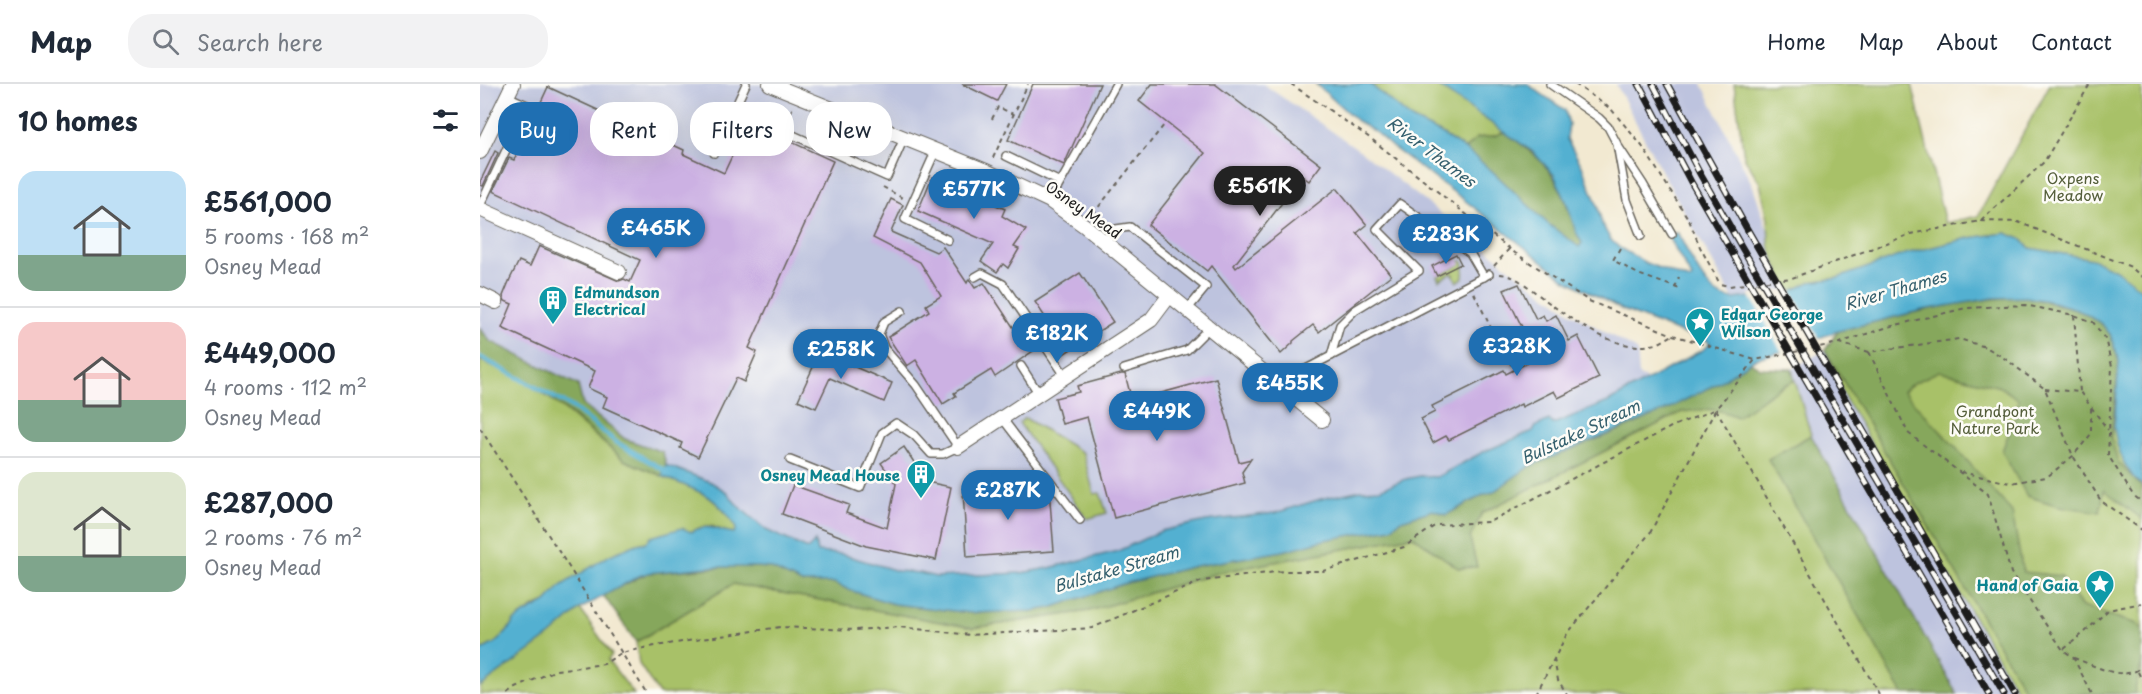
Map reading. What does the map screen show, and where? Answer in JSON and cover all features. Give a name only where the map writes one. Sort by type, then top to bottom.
[{"type":"street","name":"Osney Mead","points":[[770,84],[936,150],[1050,201],[1105,242],[1322,420]]},
{"type":"street","points":[[480,152],[510,90]]},
{"type":"street","points":[[480,208],[619,272]]},
{"type":"street","points":[[480,294],[496,302]]},
{"type":"street","points":[[958,447],[1151,320],[1169,296]]},
{"type":"lane","points":[[738,102],[746,84]]},
{"type":"lane","points":[[1050,201],[1116,84]]},
{"type":"lane","points":[[1550,84],[1599,118],[1608,127],[1672,234]]},
{"type":"lane","points":[[480,208],[527,105],[510,90]]},
{"type":"lane","points":[[794,135],[887,177],[904,138]]},
{"type":"lane","points":[[1617,144],[1627,200],[1641,236]]},
{"type":"lane","points":[[936,150],[905,219],[948,240]]},
{"type":"lane","points":[[1006,156],[1060,182]]},
{"type":"lane","points":[[1279,383],[1470,285],[1487,275],[1470,253],[1400,204],[1377,230],[1419,271],[1355,310],[1340,325],[1331,356]]},
{"type":"lane","points":[[1105,242],[1116,229],[1130,227],[1206,287],[1187,310]]},
{"type":"lane","points":[[975,277],[982,273],[1003,284],[1066,377]]},
{"type":"lane","points":[[790,460],[860,488],[882,433],[896,423],[914,435],[931,454],[943,454],[958,447],[916,385],[884,348],[879,334],[884,322],[902,310]]},
{"type":"lane","points":[[1124,369],[1187,350],[1209,328]]},
{"type":"lane","points":[[1021,366],[1039,394]]},
{"type":"lane","points":[[1002,418],[1080,520]]},
{"type":"path","points":[[986,171],[1028,84]]},
{"type":"path","points":[[1291,84],[1370,138],[1509,249],[1589,301],[1705,346],[1755,360],[1839,343],[1888,327],[1966,308],[2025,305],[2074,315],[2092,322],[2105,339],[2112,366],[2108,455],[2133,495],[2142,502]]},
{"type":"path","points":[[1575,84],[1611,109],[1642,146],[1689,220],[1720,285],[1729,286],[1792,278],[1911,234],[1981,221],[2018,222],[2131,267],[2142,277]]},
{"type":"path","points":[[1981,221],[2043,162],[2090,84]]},
{"type":"path","points":[[992,119],[998,107],[1014,114]]},
{"type":"path","points":[[1086,222],[1164,125]]},
{"type":"path","points":[[1620,248],[1613,260],[1638,274],[1680,290]]},
{"type":"path","points":[[1487,275],[1509,249]]},
{"type":"path","points":[[1487,275],[1504,274],[1520,281],[1580,324],[1621,345],[1658,344],[1672,335]]},
{"type":"path","points":[[1676,288],[1679,277]]},
{"type":"path","points":[[1470,285],[1499,345],[1509,365],[1526,357],[1517,337],[1499,345]]},
{"type":"path","points":[[2074,315],[2080,392],[2109,431]]},
{"type":"path","points":[[1839,343],[1869,352],[1959,339],[1986,347],[2045,389],[2080,392]]},
{"type":"path","points":[[1869,352],[1908,433],[1988,494],[2011,573],[2063,650],[2073,657],[2122,674],[2142,668]]},
{"type":"path","points":[[1536,694],[1567,634],[1650,533],[1716,409],[1755,360]]},
{"type":"path","points":[[2045,389],[2073,456],[2101,501],[2142,530]]},
{"type":"path","points":[[1958,471],[2010,483],[2047,477],[2073,456],[2091,434],[2091,407]]},
{"type":"path","points":[[508,694],[556,670],[604,664],[621,653],[780,627],[855,630],[899,627],[970,635],[1092,628],[1202,581],[1284,571],[1323,571],[1404,547],[1436,525],[1489,522],[1673,426],[1716,409]]},
{"type":"path","points":[[1716,409],[1879,694]]},
{"type":"path","points":[[480,428],[647,694]]},
{"type":"path","points":[[2063,650],[2108,610],[2142,603]]},
{"type":"path","points":[[2073,657],[2092,694]]},
{"type":"path","points":[[1554,659],[1558,680],[1567,694]]},
{"type":"path","points":[[2138,671],[2142,680]]},
{"type":"shaded area","points":[[480,84],[1263,84],[1362,152],[1510,269],[1573,314],[1637,350],[1639,376],[1648,380],[1608,402],[1552,424],[1548,420],[1533,430],[1483,452],[1437,477],[1420,476],[1380,489],[1361,490],[1321,499],[1275,513],[1206,521],[1161,531],[1118,551],[1049,568],[1021,573],[936,577],[898,571],[841,554],[817,552],[766,530],[737,505],[727,492],[711,482],[666,465],[663,452],[625,439],[529,362],[490,341],[480,328]]},
{"type":"shaded area","points":[[1616,84],[1702,84],[1753,186],[1789,293],[1733,299]]},
{"type":"shaded area","points":[[1825,350],[2026,694],[1957,694],[1811,435],[1792,369]]},
{"type":"green space","points":[[1370,84],[1435,84],[1504,132],[1477,138],[1465,149],[1413,120]]},
{"type":"green space","name":"Oxpens Meadow","points":[[1734,84],[1912,84],[1945,223],[1978,216],[2050,84],[2142,84],[2142,290],[2116,271],[2092,259],[2030,248],[2021,239],[2006,233],[1969,238],[1905,254],[1838,278],[1810,282],[1789,293],[1769,245],[1768,219],[1760,183],[1744,157]]},
{"type":"green space","points":[[1504,132],[1533,153],[1554,178],[1582,243],[1579,247],[1547,223],[1491,170],[1465,149],[1477,138]]},
{"type":"green space","points":[[1460,261],[1464,264],[1463,278],[1457,282],[1452,273],[1439,280],[1437,276],[1460,264]]},
{"type":"green space","name":"Grandpont Nature Park","points":[[2026,297],[2077,309],[2102,324],[2110,334],[2119,362],[2111,438],[2118,462],[2142,487],[2142,519],[2104,490],[2100,512],[2059,506],[2027,496],[2002,451],[2016,415],[2018,399],[2000,387],[1939,371],[1903,391],[2012,512],[2023,572],[2061,576],[2082,607],[2137,624],[2142,630],[2142,662],[2134,694],[2027,694],[1825,350],[1838,331],[1954,304]]},
{"type":"green space","points":[[480,328],[490,341],[578,385],[583,405],[625,439],[663,452],[666,465],[662,476],[624,460],[571,414],[534,387],[480,360]]},
{"type":"green space","name":"Grandpont Nature Park","points":[[1838,331],[2119,362],[2115,412],[2118,443],[2131,472],[2142,486],[2142,694],[2019,694],[1846,400],[1825,350]]},
{"type":"green space","points":[[480,360],[513,375],[550,398],[624,460],[709,497],[736,528],[734,533],[705,526],[688,532],[655,536],[647,542],[637,544],[562,585],[546,602],[534,607],[514,621],[507,632],[495,643],[480,651]]},
{"type":"green space","points":[[1750,362],[1760,368],[1792,369],[1795,380],[1777,389],[1737,417],[1710,410],[1682,412],[1482,513],[1470,538],[1477,567],[1458,568],[1413,536],[1221,572],[1089,611],[973,628],[733,584],[636,642],[603,595],[648,573],[737,566],[770,568],[802,583],[835,583],[849,590],[894,604],[971,613],[1032,611],[1050,608],[1123,584],[1195,566],[1283,551],[1324,540],[1391,528],[1401,520],[1433,510],[1446,515],[1493,492],[1530,466],[1637,423],[1689,397]]},
{"type":"green space","points":[[1795,380],[1811,435],[1769,459],[1903,694],[659,694],[639,664],[636,642],[733,584],[973,628],[1089,611],[1221,572],[1413,536],[1458,568],[1477,567],[1469,538],[1482,513],[1682,412],[1707,408],[1722,410]]},
{"type":"green space","points":[[1025,418],[1083,453],[1094,494],[1100,493],[1107,513],[1087,519],[1019,423]]},
{"type":"green space","points":[[1811,435],[1957,694],[1903,694],[1768,459]]},
{"type":"green space","points":[[580,609],[612,655],[608,660],[634,694],[480,694],[480,687],[551,635]]},
{"type":"water","points":[[1316,84],[1370,84],[1413,120],[1465,149],[1491,170],[1547,223],[1579,247],[1582,243],[1554,175],[1533,152],[1435,84],[1527,84],[1565,110],[1569,124],[1567,139],[1582,166],[1602,224],[1611,240],[1646,263],[1690,280],[1692,278],[1668,237],[1677,232],[1709,287],[1728,298],[1788,293],[1810,282],[1838,278],[1905,254],[1969,238],[2006,233],[2021,239],[2030,248],[2092,259],[2116,270],[2142,290],[2142,486],[2124,463],[2117,444],[2114,428],[2119,361],[2110,334],[2102,324],[2077,309],[2026,297],[1994,298],[1923,310],[1838,331],[1780,352],[1756,358],[1718,383],[1662,412],[1530,466],[1493,492],[1446,515],[1433,510],[1401,520],[1391,528],[1324,540],[1283,551],[1195,566],[1123,584],[1050,608],[1032,611],[971,613],[894,604],[849,590],[835,583],[802,583],[770,568],[709,567],[648,573],[580,609],[551,635],[480,687],[480,651],[495,643],[507,632],[514,621],[546,602],[562,585],[610,555],[647,542],[651,537],[682,528],[691,532],[708,527],[734,533],[736,528],[729,516],[713,500],[705,494],[662,476],[666,465],[711,482],[727,492],[737,505],[766,530],[808,549],[815,541],[817,552],[841,554],[898,571],[936,577],[1021,573],[1118,551],[1161,531],[1206,521],[1275,513],[1321,499],[1361,490],[1380,489],[1420,476],[1437,477],[1483,452],[1533,431],[1535,427],[1549,420],[1553,424],[1608,402],[1710,344],[1704,338],[1699,340],[1623,310],[1565,279],[1375,132],[1357,121]]},
{"type":"pier","points":[[1790,289],[1820,341],[1783,354],[1749,294]]},
{"type":"building","points":[[962,84],[1006,84],[997,101]]},
{"type":"building","points":[[1033,84],[1100,84],[1064,165],[1008,140]]},
{"type":"building","points":[[1152,84],[1215,84],[1321,165],[1309,181],[1294,170],[1273,197],[1282,203],[1234,265],[1236,268],[1337,188],[1367,225],[1357,233],[1391,275],[1319,332],[1313,325],[1281,354],[1211,266],[1207,271],[1148,225],[1205,153],[1139,101]]},
{"type":"building","points":[[548,87],[590,106],[590,156],[678,156],[678,147],[684,150],[683,154],[724,173],[732,156],[794,156],[794,143],[806,149],[806,156],[822,156],[833,161],[749,348],[757,352],[744,382],[736,378],[698,457],[680,448],[682,443],[603,407],[607,397],[588,388],[595,371],[502,328],[512,304],[505,301],[503,296],[510,279],[519,261],[530,266],[539,246],[619,281],[624,279],[630,282],[640,260],[493,191],[509,158],[514,160],[516,156],[578,156],[578,102],[541,102]]},
{"type":"building","points":[[495,151],[498,153],[483,186],[480,182]]},
{"type":"building","points":[[932,177],[1005,209],[1002,216],[1026,230],[1014,247],[1019,249],[1008,268],[1003,264],[997,272],[981,261],[993,244],[918,211]]},
{"type":"building","points":[[891,199],[903,205],[891,232],[936,252],[943,247],[967,283],[969,279],[975,288],[984,283],[1021,339],[1029,333],[1039,347],[995,377],[991,370],[954,393],[956,396],[943,404],[916,360],[907,366],[888,337],[929,311],[926,305],[941,296],[920,262],[873,238]]},
{"type":"building","points":[[1456,254],[1461,264],[1437,276],[1432,266]]},
{"type":"building","points":[[1080,273],[1113,322],[1059,357],[1046,338],[1055,332],[1035,302]]},
{"type":"building","points":[[1519,284],[1536,319],[1543,315],[1546,321],[1556,315],[1569,341],[1578,336],[1599,378],[1558,398],[1554,391],[1522,407],[1521,404],[1449,440],[1446,436],[1433,443],[1421,419],[1435,412],[1432,406],[1504,370],[1506,374],[1537,358],[1504,290]]},
{"type":"building","points":[[820,352],[892,383],[884,402],[830,378],[816,408],[798,400]]},
{"type":"building","points":[[1125,374],[1132,401],[1216,378],[1239,462],[1251,459],[1242,472],[1245,483],[1114,518],[1087,417],[1062,424],[1055,398],[1079,392],[1077,386]]},
{"type":"building","name":"Osney Mead House","points":[[904,447],[927,482],[951,487],[936,560],[866,546],[782,514],[793,485],[849,505],[846,513],[887,528],[896,484],[881,463]]},
{"type":"building","points":[[1046,485],[1049,489],[1054,551],[967,557],[963,491]]},
{"type":"waterway","points":[[480,357],[572,407],[616,442],[669,473]]},
{"type":"railway","points":[[1639,84],[1691,182],[1989,694]]},
{"type":"railway","points":[[1653,84],[1741,246],[2004,694]]},
{"type":"railway","points":[[1667,84],[1746,227],[2015,694]]},
{"type":"place","name":"Edmundson Electrical","points":[[553,326]]},
{"type":"place","name":"Edgar George Wilson","points":[[1700,348]]},
{"type":"place","name":"Osney Mead House","points":[[921,500]]},
{"type":"place","name":"Hand of Gaia","points":[[2100,610]]},
{"type":"water label","name":"River Thames","points":[[1432,151]]},
{"type":"water label","name":"River Thames","points":[[1895,289]]},
{"type":"water label","name":"Bulstake Stream","points":[[1580,431]]},
{"type":"water label","name":"Bulstake Stream","points":[[1116,568]]}]
